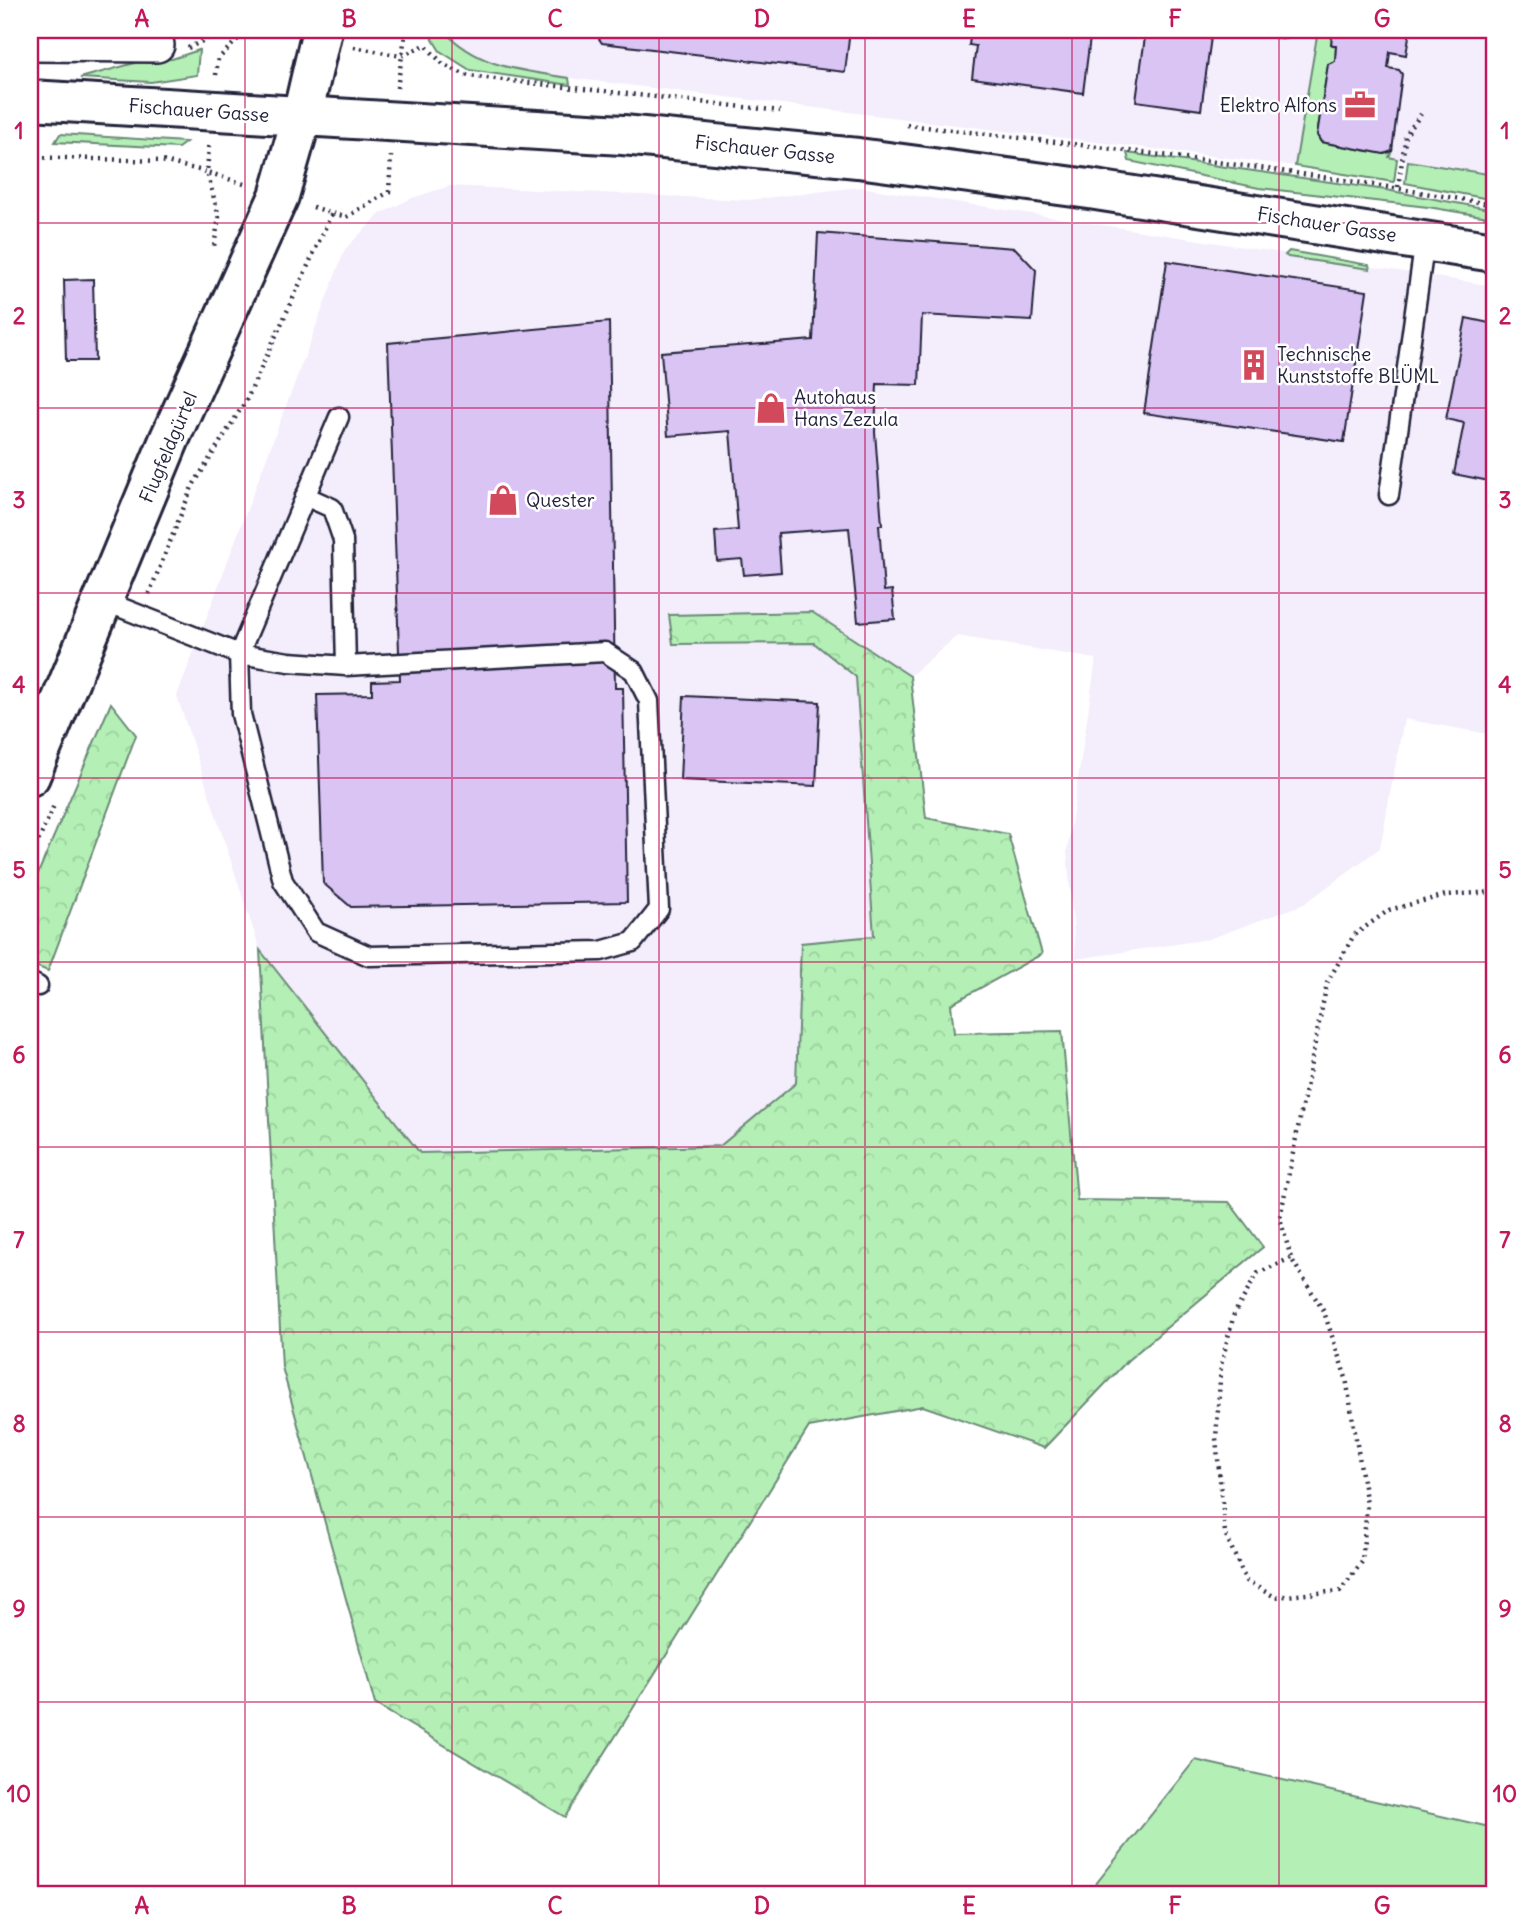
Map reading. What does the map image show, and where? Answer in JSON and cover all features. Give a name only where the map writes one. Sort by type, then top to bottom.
[{"type":"main road","name":"Flugfeldgürtel","points":[[43,787],[104,601],[170,438],[279,196],[302,116],[322,30]]},
{"type":"main road","name":"Fischauer Gasse","points":[[30,100],[623,135],[858,158],[1089,189],[1494,252]]},
{"type":"street","points":[[30,44],[157,46]]},
{"type":"lane","points":[[1389,495],[1425,240]]},
{"type":"lane","points":[[104,601],[239,654],[289,662],[345,666],[605,652],[634,671],[649,701],[659,909],[633,942],[601,951],[369,956],[316,932],[284,881],[242,714],[239,654],[339,416]]},
{"type":"lane","points":[[305,496],[332,508],[343,540],[345,666]]},
{"type":"path","points":[[394,122],[406,30]]},
{"type":"path","points":[[1398,187],[1406,135],[1421,114]]},
{"type":"path","points":[[30,157],[162,161],[207,172]]},
{"type":"path","points":[[140,615],[167,555],[192,487],[247,399],[332,213]]},
{"type":"path","points":[[30,860],[43,787]]},
{"type":"path","points":[[1292,1258],[1258,1273],[1234,1314],[1221,1365],[1216,1438],[1225,1533],[1246,1581],[1275,1597],[1340,1591],[1362,1562],[1367,1505],[1346,1378],[1324,1312],[1292,1258],[1280,1218],[1327,983],[1354,935],[1389,910],[1446,895],[1494,892]]},
{"type":"shaded area","points":[[443,30],[1494,30],[1494,175],[1398,159],[1394,182],[1295,166],[569,78],[503,67],[474,56],[456,44]]},
{"type":"shaded area","points":[[450,186],[748,200],[859,187],[1494,286],[1494,735],[1404,719],[1380,848],[1304,904],[1209,939],[1076,959],[1067,852],[1096,659],[957,636],[910,676],[812,612],[673,644],[814,643],[856,676],[874,936],[801,943],[796,1083],[720,1146],[420,1153],[260,950],[177,696],[345,249],[380,214],[412,198]]},
{"type":"green space","points":[[427,30],[443,30],[457,43],[486,60],[517,69],[569,78],[570,85],[470,70],[440,51]]},
{"type":"green space","points":[[1318,30],[1333,30],[1331,44],[1336,46],[1335,61],[1328,65],[1317,135],[1321,142],[1384,154],[1392,151],[1389,157],[1397,159],[1394,182],[1295,166]]},
{"type":"green space","points":[[199,50],[197,75],[151,82],[80,78],[146,60],[172,59]]},
{"type":"green space","points":[[60,134],[186,142],[178,148],[55,142]]},
{"type":"green space","points":[[1127,153],[1386,190],[1494,210],[1494,218],[1428,207],[1259,188],[1129,161]]},
{"type":"green space","points":[[1408,161],[1494,175],[1494,200],[1405,183]]},
{"type":"green space","points":[[1289,251],[1369,265],[1370,269],[1288,257],[1285,255]]},
{"type":"green space","points":[[812,612],[910,676],[926,818],[1008,834],[1042,954],[951,1004],[954,1033],[1062,1031],[1077,1200],[1229,1202],[1263,1247],[1128,1360],[1044,1448],[923,1406],[809,1427],[565,1817],[375,1704],[282,1367],[260,950],[420,1153],[720,1146],[796,1083],[801,943],[874,936],[856,677],[814,643],[673,644],[669,615]]},
{"type":"green space","points":[[111,703],[136,735],[48,971],[30,964],[30,892]]},
{"type":"green space","points":[[1195,1760],[1494,1828],[1494,1895],[1087,1895]]},
{"type":"building","points":[[593,30],[850,30],[845,72],[602,43]]},
{"type":"building","points":[[971,30],[1091,30],[1083,93],[972,78],[976,46],[969,45]]},
{"type":"building","points":[[1146,30],[1212,30],[1201,110],[1136,101]]},
{"type":"building","points":[[1216,30],[1288,30],[1287,39]]},
{"type":"building","name":"Elektro Alfons","points":[[1333,30],[1410,30],[1406,55],[1390,52],[1388,68],[1399,70],[1402,74],[1392,151],[1384,154],[1321,142],[1317,135],[1328,64],[1335,61],[1336,46],[1331,44]]},
{"type":"building","points":[[30,223],[34,223],[35,276],[30,277]]},
{"type":"building","name":"Autohaus Hans Zezula","points":[[818,233],[1015,248],[1036,270],[1032,321],[922,315],[919,385],[877,384],[875,432],[884,591],[892,590],[895,619],[858,622],[849,528],[778,533],[781,572],[744,575],[742,559],[717,561],[715,532],[738,530],[730,431],[668,436],[661,352],[813,340]]},
{"type":"building","name":"Technische Kunststoffe BLÜML","points":[[1167,261],[1367,291],[1344,442],[1144,413]]},
{"type":"building","points":[[93,279],[95,361],[66,361],[64,280]]},
{"type":"building","points":[[1466,318],[1494,324],[1494,482],[1454,474],[1464,423],[1446,419]]},
{"type":"building","name":"Quester","points":[[609,322],[615,688],[623,688],[627,902],[351,907],[323,883],[317,695],[372,694],[372,681],[400,680],[388,343]]},
{"type":"building","points":[[684,696],[820,702],[816,786],[680,780]]},
{"type":"place","name":"Elektro Alfons","points":[[1360,105]]},
{"type":"place","name":"Technische Kunststoffe BLÜML","points":[[1254,365]]},
{"type":"place","name":"Autohaus Hans Zezula","points":[[771,408]]},
{"type":"place","name":"Quester","points":[[503,500]]}]
